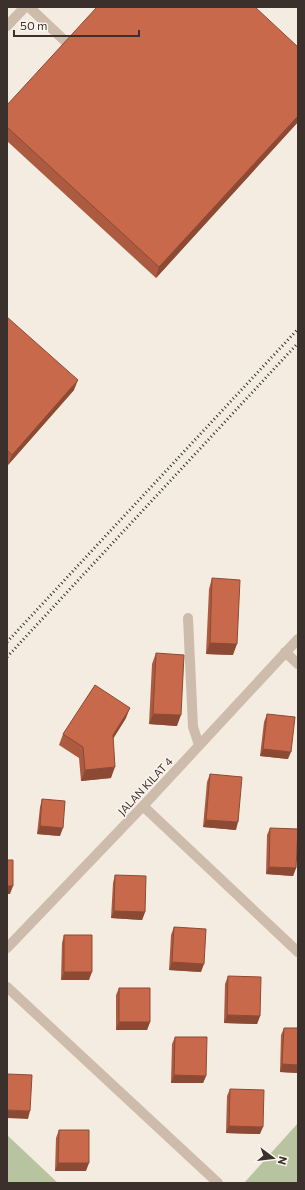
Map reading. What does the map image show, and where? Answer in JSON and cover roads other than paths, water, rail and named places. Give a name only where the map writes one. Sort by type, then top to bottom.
[{"type":"street","points":[[7,26],[25,7]]},
{"type":"street","points":[[29,7],[66,41]]},
{"type":"street","points":[[188,618],[193,727],[199,745]]},
{"type":"street","name":"JALAN KILAT 4","points":[[7,948],[143,806],[298,639]]},
{"type":"street","points":[[285,652],[298,664]]},
{"type":"street","points":[[143,806],[298,952]]},
{"type":"street","points":[[7,987],[218,1183]]},
{"type":"railway","points":[[7,642],[298,329]]},
{"type":"railway","points":[[7,657],[298,343]]}]
